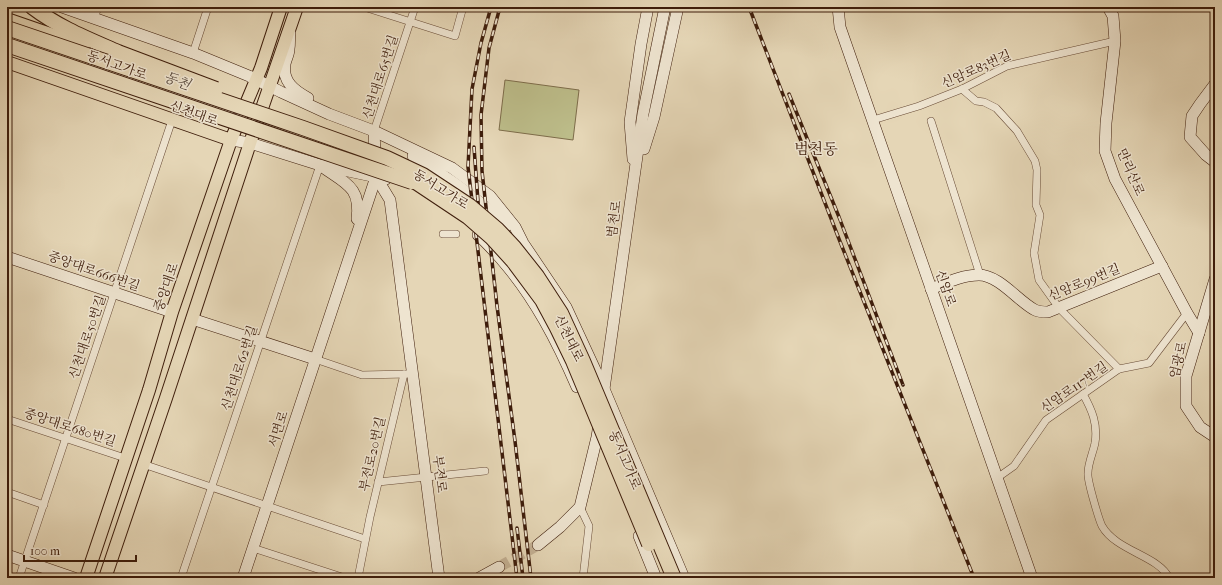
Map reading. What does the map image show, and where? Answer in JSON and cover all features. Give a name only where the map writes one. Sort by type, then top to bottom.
[{"type":"highway","points":[[32,7],[51,21],[83,37],[118,52],[276,111],[303,128]]},
{"type":"highway","points":[[7,20],[65,40],[97,58]]},
{"type":"highway","name":"동서고가로","points":[[7,28],[387,158],[423,176],[470,206],[497,229],[514,247],[537,276],[561,313],[584,361],[674,578]]},
{"type":"highway","name":"동서고가로","points":[[7,36],[320,143],[383,167],[417,183],[468,217],[492,238],[513,261],[542,300],[572,361],[663,578]]},
{"type":"highway","points":[[7,45],[417,183]]},
{"type":"main road","name":"신천대로","points":[[62,7],[193,53],[256,79],[329,114],[374,131],[448,178],[492,211],[523,244],[566,307],[604,389],[684,578]]},
{"type":"main road","name":"중앙대로","points":[[86,578],[149,390],[172,312],[232,140],[256,79],[281,7]]},
{"type":"main road","points":[[105,578],[269,86],[297,7]]},
{"type":"main road","points":[[634,180],[630,122],[648,7]]},
{"type":"main road","name":"범천로","points":[[580,507],[598,437],[644,114],[665,7]]},
{"type":"main road","points":[[634,180],[654,117],[678,7]]},
{"type":"main road","name":"신암로","points":[[838,7],[840,27],[1032,578]]},
{"type":"main road","name":"만리산로","points":[[1108,7],[1113,16],[1115,41],[1106,123],[1105,152],[1115,179],[1199,333]]},
{"type":"main road","points":[[290,30],[289,49],[285,66],[286,78],[290,86],[300,94],[321,105],[329,114]]},
{"type":"main road","name":"신천대로","points":[[7,62],[232,140],[250,143],[320,165],[376,176],[404,184],[438,203],[461,220],[486,241],[516,276],[544,318],[574,380],[656,578]]},
{"type":"main road","points":[[1215,84],[1192,116],[1190,137],[1206,155],[1215,162]]},
{"type":"main road","points":[[374,131],[376,176]]},
{"type":"main road","name":"서면로","points":[[320,165],[342,180],[355,193],[359,208],[355,240]]},
{"type":"main road","name":"서면로","points":[[243,578],[376,176]]},
{"type":"main road","name":"부전로","points":[[376,176],[390,200],[408,374],[426,477],[439,578]]},
{"type":"main road","name":"중앙대로666번길","points":[[7,257],[172,312]]},
{"type":"main road","name":"신암로99번길","points":[[980,275],[993,279],[1007,288],[1036,311],[1048,312],[1162,266]]},
{"type":"main road","points":[[931,289],[964,277],[980,275]]},
{"type":"main road","name":"엄광로","points":[[1215,279],[1186,376],[1186,406],[1200,427],[1215,437]]},
{"type":"main road","points":[[192,319],[315,359]]},
{"type":"main road","points":[[538,544],[560,527],[580,507]]},
{"type":"main road","points":[[7,556],[74,578]]},
{"type":"main road","points":[[479,578],[495,572]]},
{"type":"street","points":[[94,19],[98,7]]},
{"type":"street","points":[[193,53],[208,7]]},
{"type":"street","points":[[364,7],[455,36],[463,7]]},
{"type":"street","name":"신천대로65번길","points":[[374,131],[416,7]]},
{"type":"street","name":"신암로83번길","points":[[873,120],[919,106],[962,90],[1007,66],[1115,41]]},
{"type":"street","name":"신암로117번길","points":[[962,90],[976,101],[984,102],[996,108],[1017,131],[1035,161],[1037,170],[1036,205],[1040,215],[1034,253],[1039,280],[1059,308],[1119,369]]},
{"type":"street","name":"신천대로50번길","points":[[19,578],[172,120]]},
{"type":"street","points":[[931,121],[980,275]]},
{"type":"street","name":"신천대로62번길","points":[[181,578],[320,165]]},
{"type":"street","points":[[443,234],[456,234]]},
{"type":"street","name":"신암로117번길","points":[[997,478],[1014,466],[1046,420],[1119,369],[1148,363],[1187,313]]},
{"type":"street","points":[[315,359],[362,375],[408,374]]},
{"type":"street","name":"부전로20번길","points":[[358,578],[378,482],[408,374]]},
{"type":"street","points":[[1083,394],[1093,412],[1095,424],[1095,443],[1088,466],[1087,475],[1102,526],[1117,542],[1157,565],[1169,578]]},
{"type":"street","name":"중앙대로680번길","points":[[7,419],[126,458]]},
{"type":"street","points":[[143,464],[365,539]]},
{"type":"street","points":[[378,482],[485,471]]},
{"type":"street","points":[[7,492],[44,504]]},
{"type":"street","points":[[580,507],[589,526],[583,578]]},
{"type":"street","points":[[253,548],[345,578]]},
{"type":"green space","points":[[505,80],[579,90],[573,140],[499,130]]},
{"type":"tunnel","points":[[499,567],[538,545]]},
{"type":"railway","points":[[491,7],[481,43],[472,89],[468,167],[517,578]]},
{"type":"railway","points":[[500,7],[489,48],[481,115],[482,171],[497,306],[531,578]]},
{"type":"railway","points":[[749,7],[839,239],[974,578]]},
{"type":"railway","points":[[789,94],[839,217],[903,385]]},
{"type":"railway","points":[[474,147],[480,229]]},
{"type":"railway","points":[[517,528],[523,578]]},
{"type":"district","name":"범천동","points":[[816,149]]},
{"type":"water label","name":"동천","points":[[177,81]]}]
